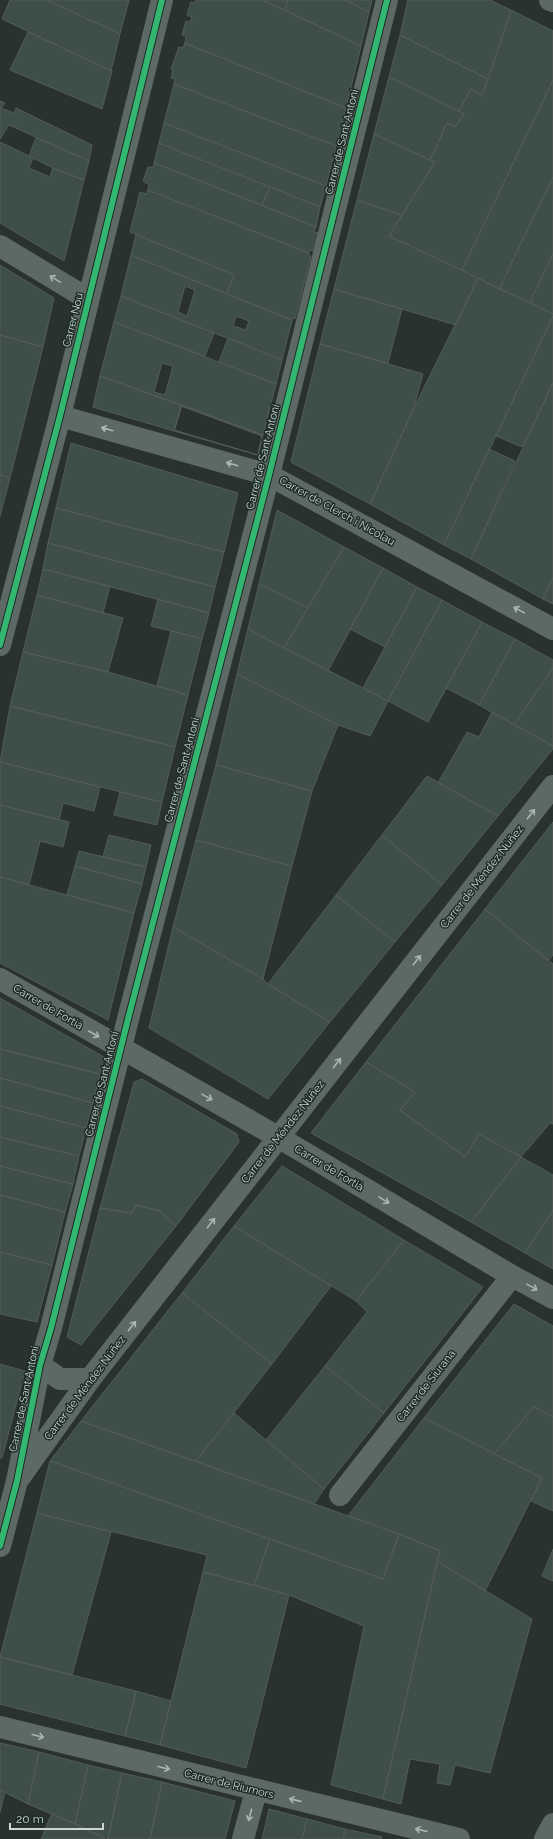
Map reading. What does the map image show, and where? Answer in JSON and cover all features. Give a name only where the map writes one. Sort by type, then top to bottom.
[{"type":"street","name":"Carrer Nou","points":[[0,645],[60,416],[162,0]]},
{"type":"street","name":"Carrer de Sant Antoni","points":[[0,1546],[17,1481],[40,1365],[53,1321],[121,1048],[269,475],[387,0]]},
{"type":"street","points":[[0,246],[88,298]]},
{"type":"street","name":"Carrer de Clerch i Nicolau","points":[[60,416],[269,475],[553,629]]},
{"type":"street","name":"Carrer de Méndez Núñez","points":[[17,1481],[90,1379],[553,786]]},
{"type":"street","name":"Carrer de Fortià","points":[[0,979],[278,1138],[512,1276],[553,1298]]},
{"type":"street","name":"Carrer de Siurana","points":[[340,1496],[512,1276]]},
{"type":"street","points":[[40,1365],[60,1379],[90,1379]]},
{"type":"street","name":"Carrer de Riumors","points":[[0,1727],[256,1791],[459,1839]]},
{"type":"street","points":[[243,1839],[256,1791]]},
{"type":"street","points":[[545,1839],[553,1824]]},
{"type":"building","points":[[10,0],[47,0],[120,34],[111,71],[2,19]]},
{"type":"building","points":[[47,0],[129,0],[120,34]]},
{"type":"building","points":[[196,0],[262,0],[361,46],[346,108],[185,43],[186,36],[182,35],[186,21],[190,22],[192,17],[187,15],[191,2],[195,3]]},
{"type":"building","points":[[262,0],[288,0],[285,10]]},
{"type":"building","points":[[288,0],[345,0],[369,12],[361,46],[285,10]]},
{"type":"building","points":[[345,0],[372,0],[369,12]]},
{"type":"building","points":[[408,0],[490,0],[511,10],[488,79],[400,35]]},
{"type":"building","points":[[511,10],[553,31],[553,80],[462,270],[389,236],[435,162],[430,160],[447,123],[455,127],[464,114],[459,111],[471,89],[482,96]]},
{"type":"building","points":[[28,32],[112,71],[102,109],[10,70]]},
{"type":"building","points":[[400,35],[488,79],[482,96],[471,89],[459,111],[389,77]]},
{"type":"building","points":[[185,43],[346,108],[342,121],[346,123],[341,143],[337,141],[336,146],[174,84],[175,79],[171,78],[173,69],[171,69],[179,47],[183,48]]},
{"type":"building","points":[[389,77],[464,114],[455,127],[447,123],[430,160],[374,134]]},
{"type":"building","points":[[553,80],[553,177],[499,289],[462,270]]},
{"type":"building","points":[[174,84],[336,146],[326,186],[164,123]]},
{"type":"building","points":[[0,101],[5,103],[1,108],[14,113],[16,108],[92,145],[89,161],[9,125],[0,139]]},
{"type":"building","points":[[164,123],[326,186],[320,207],[159,143]]},
{"type":"building","points":[[374,134],[435,162],[402,215],[357,200]]},
{"type":"building","points":[[36,138],[89,161],[84,180],[53,168],[29,156]]},
{"type":"building","points":[[0,142],[33,158],[29,168],[50,177],[53,168],[84,180],[64,261],[0,223]]},
{"type":"building","points":[[159,143],[270,187],[262,205],[154,163]]},
{"type":"building","points":[[154,163],[316,227],[314,232],[319,233],[314,251],[310,250],[309,253],[148,190],[149,185],[143,181],[148,167],[154,167]]},
{"type":"building","points":[[553,177],[553,254],[530,302],[499,289]]},
{"type":"building","points":[[270,187],[320,207],[316,227],[262,205]]},
{"type":"building","points":[[148,190],[309,253],[308,256],[311,256],[295,319],[293,318],[292,320],[227,294],[234,275],[130,232],[140,192],[146,194]]},
{"type":"building","points":[[357,200],[402,215],[389,236],[478,278],[456,325],[334,289]]},
{"type":"building","points":[[136,234],[234,275],[227,294],[131,255]]},
{"type":"building","points":[[553,254],[553,314],[530,302]]},
{"type":"building","points":[[131,255],[292,320],[282,360],[121,296]],"holes":[[[185,286],[195,290],[187,316],[178,312]],[[236,316],[249,321],[246,330],[233,326]]]},
{"type":"building","points":[[0,265],[54,298],[43,347],[0,335]]},
{"type":"building","points":[[478,278],[553,314],[553,316],[444,545],[370,504],[413,410]]},
{"type":"building","points":[[334,289],[402,309],[388,363],[320,344]]},
{"type":"building","points":[[121,296],[214,333],[205,356],[114,322]]},
{"type":"building","points":[[553,316],[553,383],[522,447],[496,436]]},
{"type":"building","points":[[114,322],[276,384],[263,435],[100,376]],"holes":[[[162,363],[173,366],[165,395],[154,392]]]},
{"type":"building","points":[[0,335],[43,347],[10,478],[0,475]]},
{"type":"building","points":[[228,338],[282,360],[276,384],[219,362]]},
{"type":"building","points":[[320,344],[423,374],[413,410],[370,504],[291,462]]},
{"type":"building","points":[[100,376],[182,405],[174,431],[93,407]]},
{"type":"building","points":[[553,383],[553,578],[543,599],[471,559]]},
{"type":"building","points":[[182,405],[263,435],[258,455],[174,431]]},
{"type":"building","points":[[181,406],[262,436],[258,455],[174,430]]},
{"type":"building","points":[[71,443],[238,493],[224,552],[56,508]]},
{"type":"building","points":[[489,449],[515,461],[471,559],[444,545]]},
{"type":"building","points":[[0,475],[10,478],[0,516]]},
{"type":"building","points":[[56,508],[224,552],[215,587],[48,543]]},
{"type":"building","points":[[277,510],[344,547],[308,608],[259,584]]},
{"type":"building","points":[[48,543],[215,587],[209,613],[43,569]]},
{"type":"building","points":[[344,547],[383,568],[328,671],[284,648]]},
{"type":"building","points":[[383,568],[417,587],[385,647],[350,629]]},
{"type":"building","points":[[43,569],[110,586],[103,613],[37,595]]},
{"type":"building","points":[[553,578],[553,604],[543,599]]},
{"type":"building","points":[[259,584],[308,608],[284,648],[248,629]]},
{"type":"building","points":[[417,587],[442,600],[388,701],[363,688]]},
{"type":"building","points":[[37,595],[123,618],[108,672],[23,652]]},
{"type":"building","points":[[158,599],[209,613],[202,639],[151,626]]},
{"type":"building","points":[[442,600],[482,622],[428,722],[388,701]]},
{"type":"building","points":[[482,622],[515,639],[479,705],[446,688]]},
{"type":"building","points":[[248,629],[388,701],[370,736],[338,725],[237,674]]},
{"type":"building","points":[[171,631],[202,639],[188,695],[157,686]]},
{"type":"building","points":[[515,639],[553,660],[553,668],[514,725],[479,705]]},
{"type":"building","points":[[23,652],[108,672],[188,695],[175,747],[10,706]]},
{"type":"building","points":[[553,668],[553,746],[514,725]]},
{"type":"building","points":[[237,674],[338,725],[312,791],[216,765]]},
{"type":"building","points":[[10,706],[175,747],[162,802],[0,762]]},
{"type":"building","points":[[492,712],[553,746],[553,749],[498,816],[438,783],[467,732],[479,737]]},
{"type":"building","points":[[0,762],[100,787],[94,811],[63,803],[59,820],[0,805]]},
{"type":"building","points":[[216,765],[312,791],[292,866],[196,840]]},
{"type":"building","points":[[427,776],[498,816],[442,885],[382,835]]},
{"type":"building","points":[[120,792],[162,802],[157,825],[114,815]]},
{"type":"building","points":[[0,805],[69,822],[63,847],[40,841],[29,885],[0,877]]},
{"type":"building","points":[[553,822],[553,955],[548,961],[485,909]]},
{"type":"building","points":[[109,835],[151,845],[146,867],[103,857]]},
{"type":"building","points":[[382,835],[442,885],[395,942],[336,895]]},
{"type":"building","points":[[196,840],[292,866],[263,979],[173,927]]},
{"type":"building","points":[[79,851],[146,867],[142,884],[75,866]]},
{"type":"building","points":[[75,866],[142,884],[134,913],[67,895]]},
{"type":"building","points":[[0,877],[134,913],[108,1020],[0,963]]},
{"type":"building","points":[[336,895],[395,942],[330,1022],[268,984]]},
{"type":"building","points":[[485,909],[553,964],[553,1124],[550,1123],[521,1157],[479,1134],[465,1157],[400,1110],[415,1092],[366,1062]]},
{"type":"building","points":[[173,927],[263,979],[268,984],[330,1022],[268,1099],[149,1028]]},
{"type":"building","points":[[0,998],[104,1057],[100,1074],[0,1049]]},
{"type":"building","points":[[0,1049],[100,1074],[93,1103],[0,1078]]},
{"type":"building","points":[[366,1062],[415,1092],[400,1110],[465,1157],[479,1134],[521,1157],[471,1222],[311,1133]]},
{"type":"building","points":[[0,1078],[93,1103],[86,1128],[0,1106]]},
{"type":"building","points":[[142,1079],[237,1134],[239,1142],[176,1226],[160,1211],[136,1205],[132,1213],[100,1208],[134,1082]]},
{"type":"building","points":[[0,1106],[86,1128],[79,1156],[0,1137]]},
{"type":"building","points":[[0,1137],[79,1156],[73,1184],[0,1166]]},
{"type":"building","points":[[521,1157],[553,1175],[553,1210],[525,1253],[471,1222]]},
{"type":"building","points":[[0,1166],[73,1184],[65,1212],[0,1195]]},
{"type":"building","points":[[282,1166],[404,1240],[356,1301],[234,1226]]},
{"type":"building","points":[[0,1195],[65,1212],[52,1265],[0,1252]]},
{"type":"building","points":[[136,1205],[160,1211],[176,1226],[81,1345],[67,1337],[100,1208],[132,1213]]},
{"type":"building","points":[[553,1210],[553,1269],[525,1253]]},
{"type":"building","points":[[234,1226],[331,1286],[272,1364],[182,1293]]},
{"type":"building","points":[[404,1240],[483,1287],[384,1413],[325,1366],[367,1312],[356,1301]]},
{"type":"building","points":[[0,1252],[52,1265],[37,1322],[0,1314]]},
{"type":"building","points":[[182,1293],[272,1364],[196,1461],[81,1421]]},
{"type":"building","points":[[514,1304],[553,1326],[553,1417],[534,1407],[494,1454],[424,1418]]},
{"type":"building","points":[[0,1364],[25,1371],[2,1458],[0,1458]]},
{"type":"building","points":[[325,1366],[384,1413],[324,1489],[266,1440]]},
{"type":"building","points":[[534,1407],[553,1417],[553,1511],[531,1501],[542,1478],[494,1454]]},
{"type":"building","points":[[234,1413],[324,1489],[314,1504],[196,1461]]},
{"type":"building","points":[[424,1418],[542,1478],[485,1591],[437,1561],[440,1551],[399,1534],[348,1516]]},
{"type":"building","points":[[81,1421],[399,1534],[383,1579],[50,1461]]},
{"type":"building","points":[[50,1461],[270,1539],[254,1585],[203,1572],[207,1555],[37,1513]]},
{"type":"building","points":[[37,1513],[111,1532],[72,1675],[0,1657]]},
{"type":"building","points":[[399,1534],[440,1551],[383,1799],[331,1785],[364,1626],[289,1595],[254,1585],[270,1539],[383,1579]]},
{"type":"building","points":[[553,1549],[553,1581],[542,1576]]},
{"type":"building","points":[[437,1561],[532,1619],[490,1773],[455,1765],[450,1785],[437,1783],[440,1764],[410,1759],[401,1804],[383,1799]]},
{"type":"building","points":[[203,1572],[289,1595],[246,1768],[160,1745]]},
{"type":"building","points":[[0,1657],[136,1691],[125,1736],[0,1704]]},
{"type":"building","points":[[136,1691],[171,1701],[160,1745],[125,1736]]},
{"type":"building","points":[[0,1743],[39,1752],[28,1804],[0,1790]]},
{"type":"building","points":[[39,1752],[88,1765],[75,1824],[28,1804]]},
{"type":"building","points":[[88,1765],[122,1773],[108,1839],[75,1824]]},
{"type":"building","points":[[122,1773],[162,1782],[150,1839],[108,1839]]},
{"type":"building","points":[[162,1782],[235,1801],[225,1839],[150,1839]]},
{"type":"building","points":[[0,1790],[5,1792],[0,1812]]},
{"type":"building","points":[[269,1809],[307,1819],[302,1839],[262,1839]]},
{"type":"building","points":[[52,1813],[75,1824],[105,1839],[41,1839]]},
{"type":"building","points":[[307,1819],[345,1829],[343,1839],[302,1839]]},
{"type":"building","points":[[345,1829],[382,1837],[381,1839],[343,1839]]},
{"type":"cycle path","points":[[0,645],[60,416],[162,0]]},
{"type":"cycle path","points":[[0,1546],[17,1481],[40,1365],[51,1328],[128,1019],[269,475],[387,0]]}]
